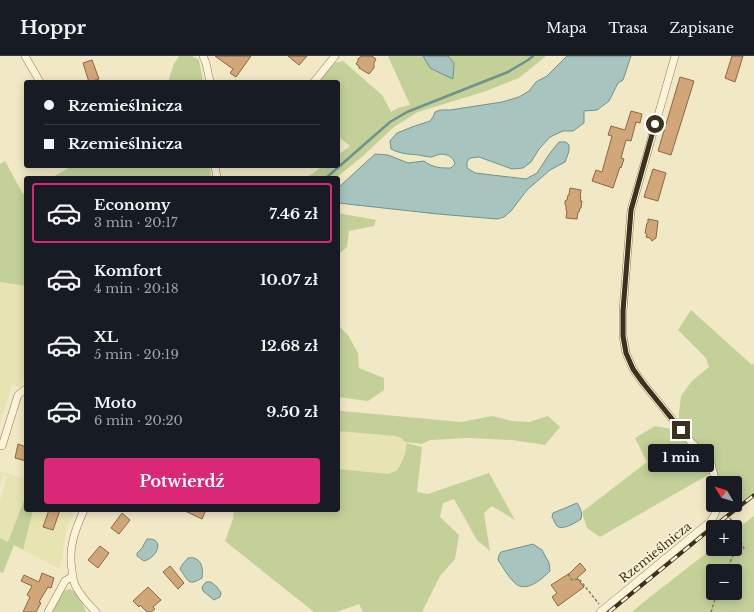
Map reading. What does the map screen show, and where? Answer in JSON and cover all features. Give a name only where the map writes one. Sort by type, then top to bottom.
[{"type":"street","points":[[26,56],[39,80]]},
{"type":"street","points":[[203,56],[210,80]]},
{"type":"street","points":[[316,80],[336,56]]},
{"type":"street","points":[[675,56],[631,210],[623,311],[623,336],[626,353],[633,369],[691,442],[709,460],[714,476]]},
{"type":"street","points":[[2,446],[18,395],[24,390]]},
{"type":"street","points":[[83,512],[75,531],[70,555],[75,585],[83,598],[95,612]]},
{"type":"street","name":"Rzemieślnicza","points":[[602,611],[711,521],[716,512]]},
{"type":"street","points":[[48,612],[66,581],[73,576]]},
{"type":"path","points":[[742,544],[745,551]]},
{"type":"path","points":[[568,574],[572,580],[579,580],[602,611]]},
{"type":"path","points":[[711,612],[715,600]]},
{"type":"shaded area","points":[[0,282],[24,286],[24,378],[20,387],[12,385],[0,424]]},
{"type":"shaded area","points":[[340,431],[395,436],[401,438],[407,447],[406,452],[395,471],[389,474],[340,469]]},
{"type":"shaded area","points":[[0,471],[24,478],[24,500],[8,543],[0,538],[0,501],[7,476],[3,476],[0,484]]},
{"type":"shaded area","points":[[32,512],[74,512],[66,530],[60,569],[23,550]]},
{"type":"green space","points":[[179,56],[192,56],[199,60],[203,80],[169,80],[174,64]]},
{"type":"green space","points":[[388,56],[423,56],[430,68],[453,79],[454,63],[448,56],[546,56],[519,78],[486,91],[418,112],[394,127],[363,156],[338,176],[309,176],[320,168],[340,168],[340,154],[350,146],[340,138],[340,80],[320,80],[334,63],[343,61],[382,95],[391,112],[398,108],[410,105]]},
{"type":"green space","points":[[5,161],[24,194],[24,286],[0,282],[0,164]]},
{"type":"green space","points":[[68,168],[210,168],[211,176],[54,176]]},
{"type":"green space","points":[[340,213],[376,220],[374,226],[349,231],[347,247],[340,253]]},
{"type":"green space","points":[[691,310],[752,365],[754,363],[754,492],[742,502],[742,476],[714,476],[713,472],[600,537],[587,528],[582,512],[647,462],[635,438],[655,426],[677,430],[681,396],[692,381],[709,367],[706,358],[678,330]]},
{"type":"green space","points":[[340,327],[348,335],[358,353],[359,368],[384,378],[384,390],[368,401],[340,397]]},
{"type":"green space","points":[[340,410],[461,422],[492,416],[512,421],[529,422],[548,416],[560,427],[545,445],[512,440],[468,438],[430,440],[422,444],[405,442],[401,438],[395,436],[340,431]]},
{"type":"green space","points":[[406,443],[422,447],[417,492],[428,494],[489,473],[515,520],[492,506],[484,513],[490,551],[477,540],[454,499],[443,503],[440,517],[459,535],[455,559],[440,576],[422,612],[363,612],[359,604],[337,612],[314,612],[225,541],[233,519],[234,512],[340,512],[340,469],[389,474],[396,471],[400,466],[404,458]]},
{"type":"green space","points":[[24,500],[24,512],[32,512],[23,550],[14,545],[3,573],[0,572],[0,538],[8,542]]},
{"type":"green space","points":[[754,516],[754,612],[632,612],[706,553],[706,556],[742,556],[742,525]]},
{"type":"green space","points":[[70,589],[78,596],[86,612],[52,612],[63,591]]},
{"type":"water","points":[[423,56],[448,56],[454,63],[453,79],[430,68]]},
{"type":"water","points":[[567,56],[631,56],[623,80],[618,83],[609,101],[597,110],[584,111],[584,123],[573,131],[563,131],[550,137],[539,149],[531,162],[523,168],[512,169],[479,157],[470,158],[467,162],[467,168],[475,173],[526,179],[537,173],[559,142],[566,142],[569,145],[569,151],[565,162],[550,170],[527,190],[511,211],[504,217],[497,219],[340,203],[340,186],[375,154],[388,155],[408,163],[424,161],[440,168],[451,168],[455,164],[447,155],[441,154],[430,157],[401,153],[391,149],[390,141],[397,133],[430,121],[435,112],[440,110],[450,110],[502,102],[519,97],[529,91],[536,82],[547,76]]},
{"type":"water","points":[[577,503],[582,515],[581,519],[566,527],[557,526],[552,517],[553,513]]},
{"type":"water","points":[[147,539],[156,542],[158,548],[153,556],[144,561],[137,556],[137,553]]},
{"type":"water","points":[[533,544],[542,550],[549,563],[550,571],[532,585],[522,587],[517,585],[509,576],[498,560],[499,555],[501,552]]},
{"type":"water","points":[[188,558],[197,559],[202,566],[202,578],[194,582],[189,581],[180,569]]},
{"type":"water","points":[[206,582],[211,582],[217,587],[221,593],[220,597],[214,600],[203,591],[202,587]]},
{"type":"building","points":[[215,56],[251,56],[236,77],[230,73],[233,69]]},
{"type":"building","points":[[288,56],[307,56],[299,65]]},
{"type":"building","points":[[362,56],[372,56],[376,59],[374,68],[369,74],[359,68],[356,64],[358,59]]},
{"type":"building","points":[[732,56],[743,56],[735,82],[725,78]]},
{"type":"building","points":[[92,60],[99,79],[88,80],[83,63]]},
{"type":"building","points":[[680,77],[694,81],[671,155],[658,151]]},
{"type":"building","points":[[631,111],[642,114],[640,123],[636,122],[631,141],[626,140],[621,158],[624,159],[613,188],[592,181],[596,170],[602,172],[612,136],[608,135],[611,126],[625,130]]},
{"type":"building","points":[[653,169],[666,173],[658,201],[644,197]]},
{"type":"building","points":[[570,188],[581,190],[580,201],[582,201],[577,219],[566,218],[567,211],[565,201],[569,195]]},
{"type":"building","points":[[648,219],[658,221],[656,238],[652,241],[650,238],[646,237],[647,234],[645,233]]},
{"type":"building","points":[[18,444],[24,446],[24,460],[15,458]]},
{"type":"building","points":[[48,512],[59,512],[53,530],[43,527]]},
{"type":"building","points":[[187,512],[205,512],[202,519]]},
{"type":"building","points":[[122,513],[130,520],[119,534],[111,528]]},
{"type":"building","points":[[100,546],[109,553],[98,568],[88,560]]},
{"type":"building","points":[[580,563],[586,570],[577,578],[584,587],[558,606],[552,597],[557,593],[551,585],[570,573]]},
{"type":"building","points":[[170,566],[184,583],[178,589],[163,572]]},
{"type":"building","points":[[42,573],[54,578],[51,588],[48,587],[39,602],[41,603],[36,612],[23,612],[30,597],[27,595],[32,586],[21,581],[24,575],[39,582]]},
{"type":"building","points":[[148,587],[161,600],[153,607],[155,609],[151,612],[147,612],[133,601]]},
{"type":"waterway","points":[[340,166],[390,122],[407,112],[508,72],[533,56]]},
{"type":"waterway","points":[[328,176],[337,168]]},
{"type":"railway","points":[[609,612],[754,495]]},
{"type":"route","points":[[655,124],[631,210],[623,311],[623,336],[626,353],[633,369],[681,430]]}]
